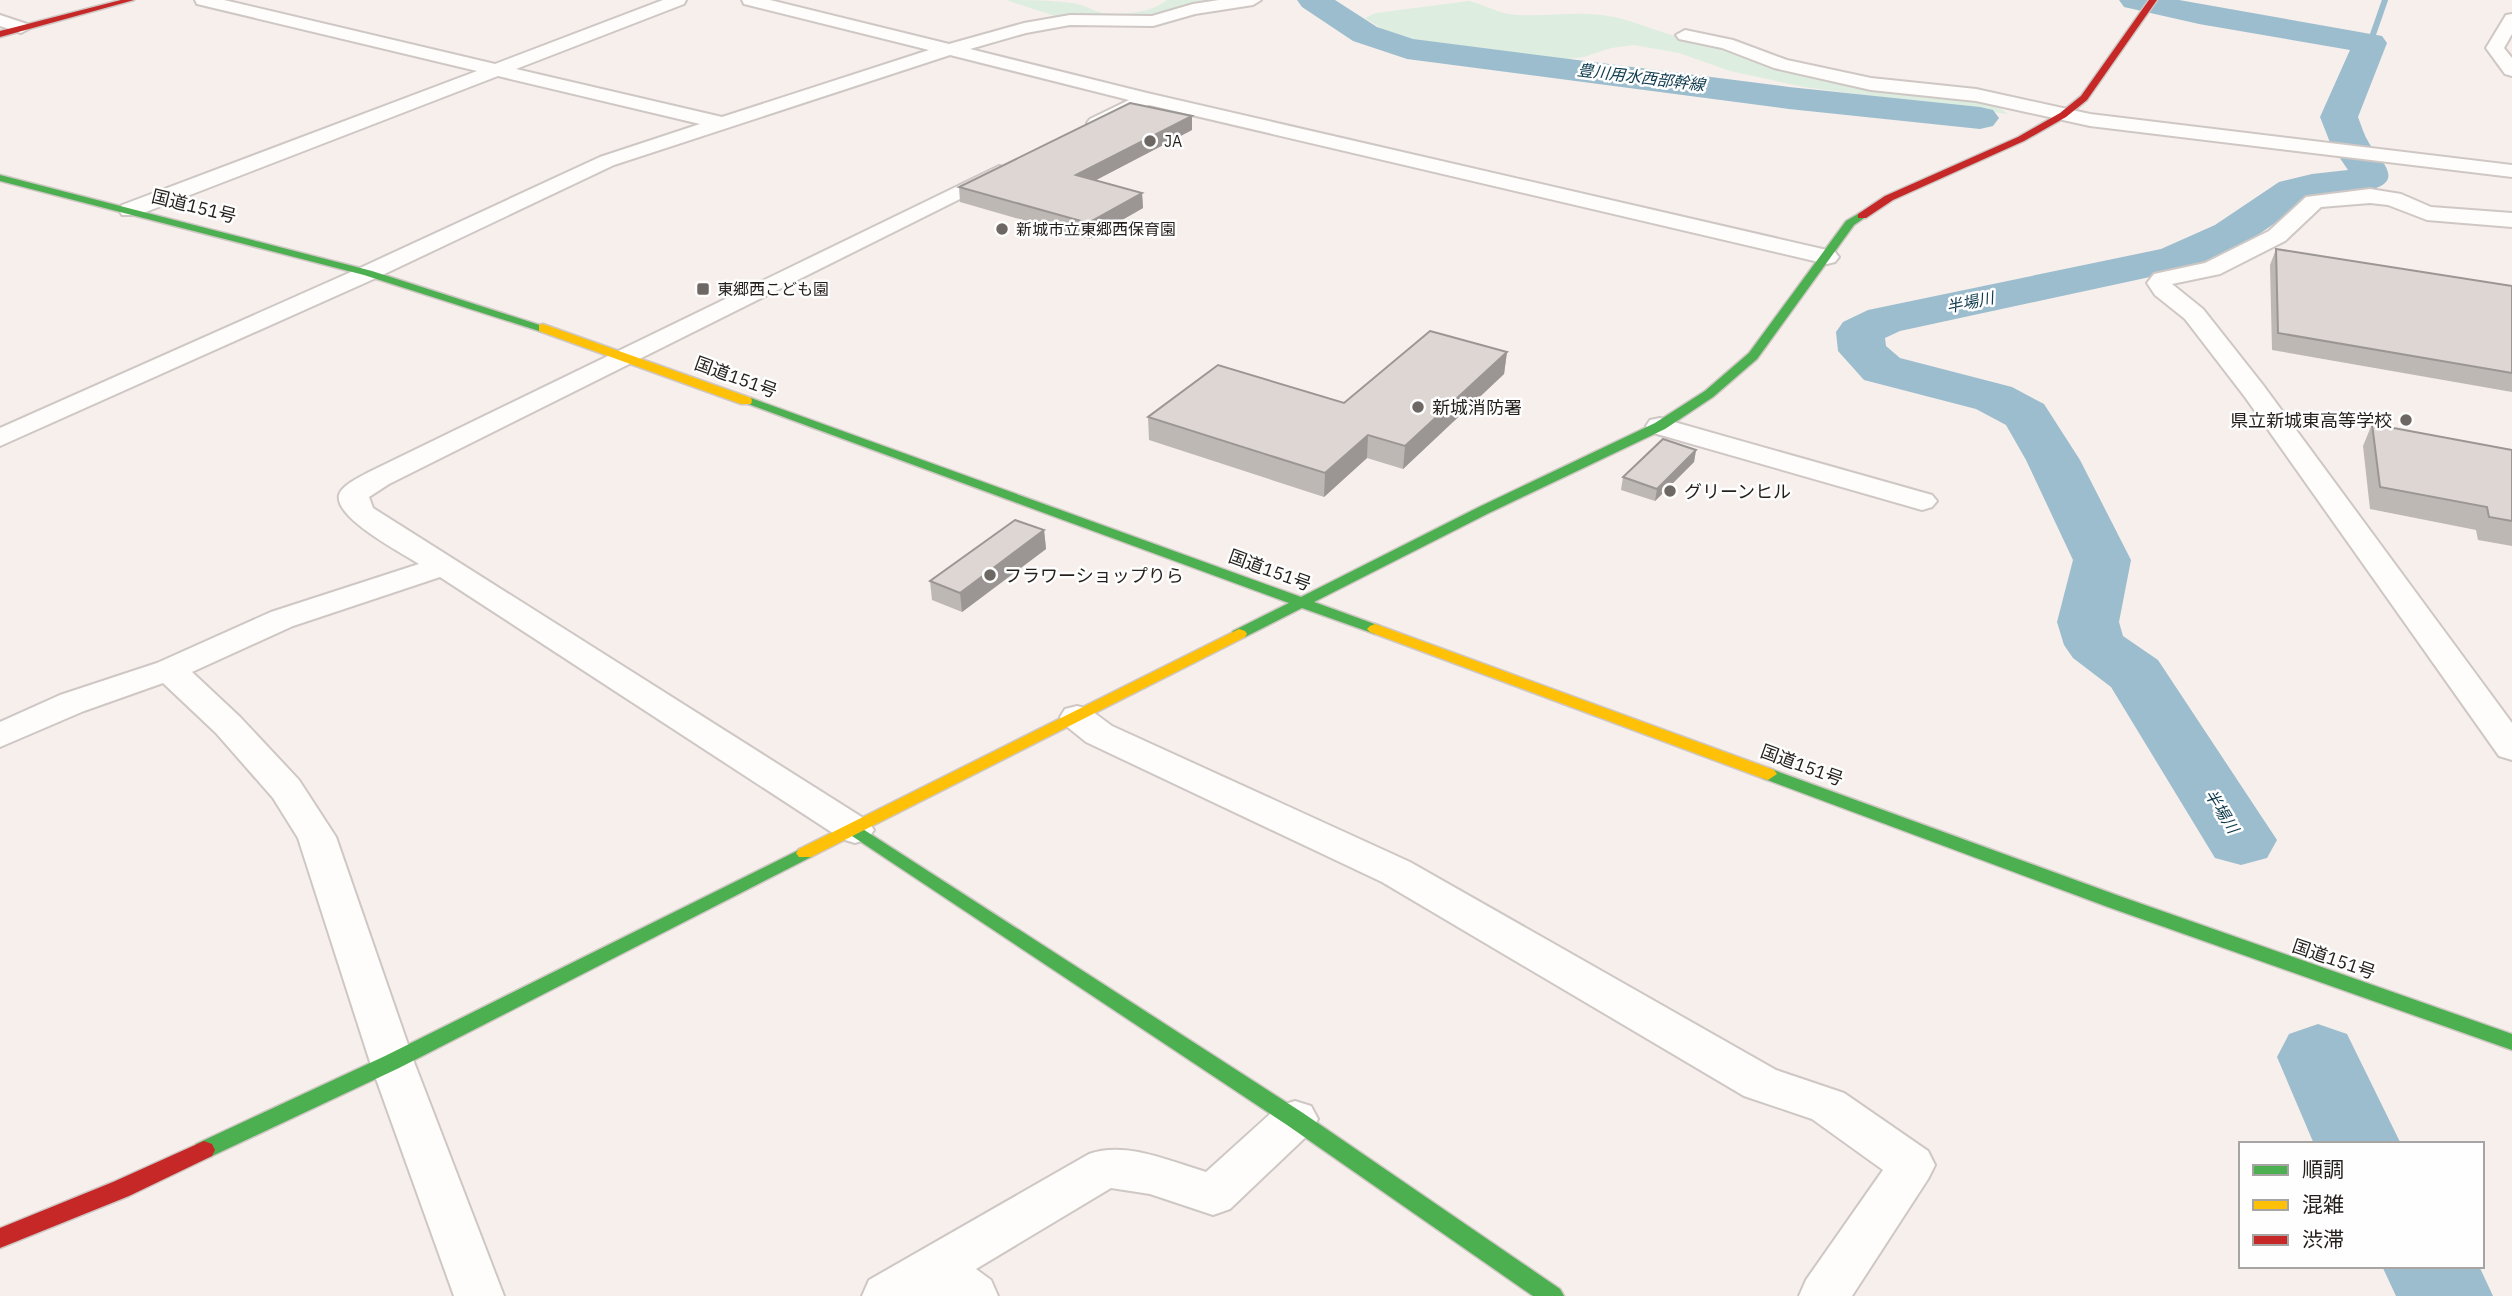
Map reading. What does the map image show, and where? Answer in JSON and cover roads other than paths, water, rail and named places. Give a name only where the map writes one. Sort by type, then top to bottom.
[{"type":"main road","points":[[0,34],[130,0]]},
{"type":"main road","points":[[0,1238],[121,1189],[392,1062],[1484,510],[1660,426],[1709,394],[1753,356],[1850,222],[1889,198],[2063,116],[2084,98],[2150,3]]},
{"type":"main road","name":"国道151号","points":[[0,178],[368,273],[512,317],[1304,603],[2115,902],[2512,1042]]},
{"type":"main road","points":[[855,830],[1296,1119],[1552,1296]]},
{"type":"street","points":[[203,0],[500,68],[721,123]]},
{"type":"street","points":[[130,210],[678,0]]},
{"type":"street","points":[[750,0],[1147,99],[1827,257]]},
{"type":"street","points":[[0,438],[368,273],[595,166],[948,50],[1051,22],[1093,19],[1153,21],[1193,9],[1253,0]]},
{"type":"street","points":[[2512,19],[2495,48],[2512,70]]},
{"type":"street","points":[[0,20],[21,28]]},
{"type":"street","points":[[1685,35],[1718,42],[1781,64],[1821,74],[1871,84],[1976,95],[2063,116],[2512,171]]},
{"type":"street","points":[[1073,135],[1147,99]]},
{"type":"street","points":[[855,830],[362,514],[354,503],[354,494],[379,478],[623,356],[1023,160]]},
{"type":"street","points":[[2512,220],[2427,212],[2382,197],[2326,200],[2306,208],[2277,236],[2213,269],[2162,279],[2159,283],[2194,314],[2254,391],[2512,748]]},
{"type":"street","points":[[1660,426],[1922,501]]},
{"type":"street","points":[[0,736],[72,703],[169,670],[282,619],[444,566]]},
{"type":"street","points":[[169,670],[228,725],[286,789],[317,837],[392,1062],[479,1296]]},
{"type":"street","points":[[1077,717],[1099,734],[1396,872],[1760,1083],[1828,1106],[1912,1165],[1824,1296]]},
{"type":"street","points":[[887,1296],[958,1281],[1105,1168],[1150,1174],[1213,1195],[1296,1119]]},
{"type":"waterway","name":"豊川用水西部幹線","points":[[1313,0],[1365,34],[1407,49],[1789,98],[1980,118]]},
{"type":"waterway","name":"半場川","points":[[2135,0],[2199,14],[2370,43],[2339,117],[2350,145],[2368,168],[2368,178],[2294,191],[2231,234],[2202,249],[2171,260],[1885,320],[1860,332],[1862,351],[1882,369],[1994,398],[2026,415],[2053,460],[2102,560],[2088,622],[2095,645],[2135,674],[2241,840]]},
{"type":"waterway","points":[[2370,43],[2385,0]]},
{"type":"waterway","name":"半場川","points":[[2318,1057],[2357,1142]]},
{"type":"waterway","name":"半場川","points":[[2429,1268],[2446,1296]]},
{"type":"place","name":"JA","points":[[1150,141]]},
{"type":"place","name":"新城市立東郷西保育園","points":[[1002,229]]},
{"type":"place","name":"東郷西こども園","points":[[703,289]]},
{"type":"place","name":"新城消防署","points":[[1418,407]]},
{"type":"place","name":"県立新城東高等学校","points":[[2406,420]]},
{"type":"place","name":"グリーンヒル","points":[[1670,491]]},
{"type":"place","name":"フラワーショップりら","points":[[990,575]]}]
